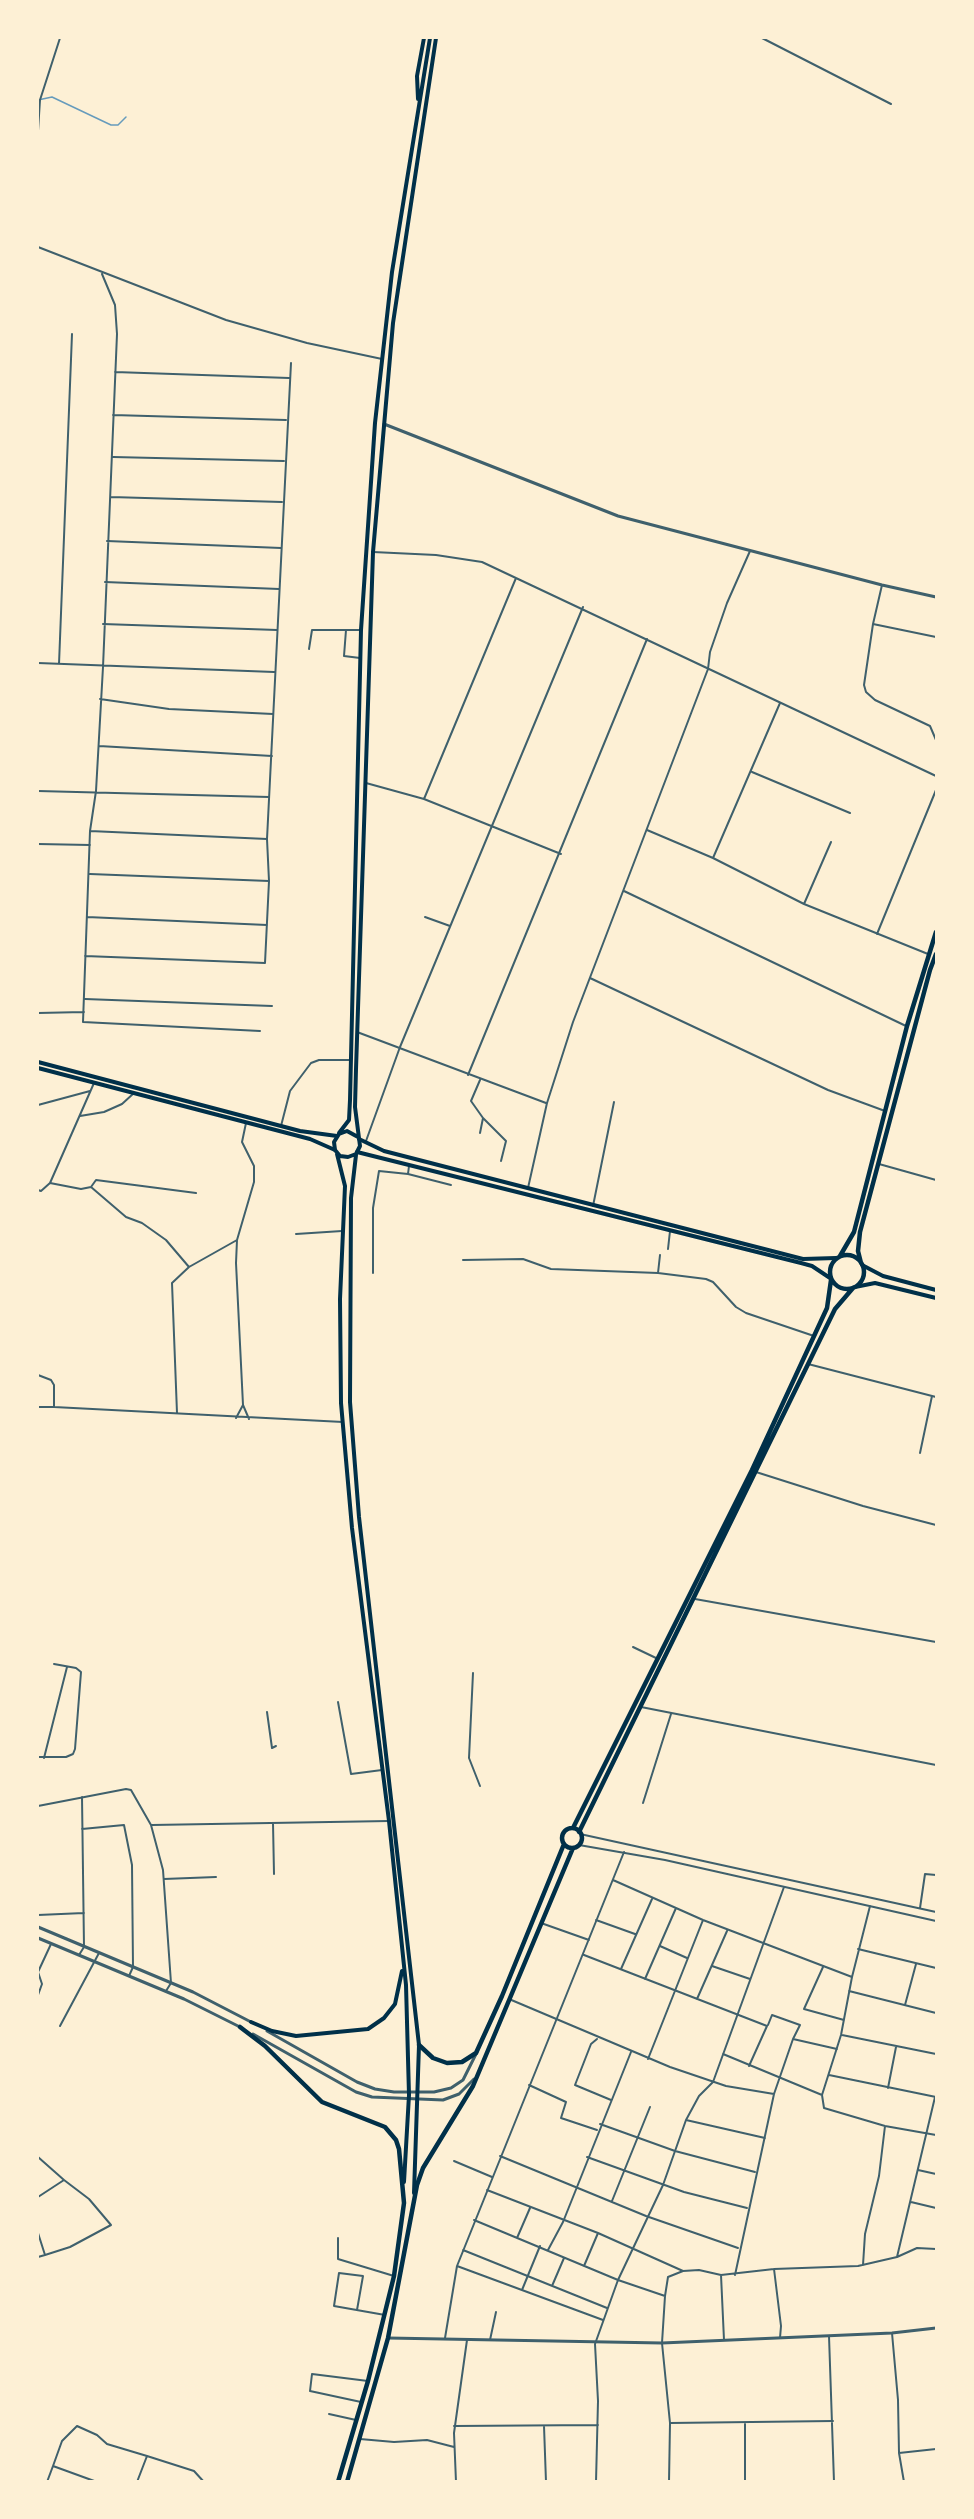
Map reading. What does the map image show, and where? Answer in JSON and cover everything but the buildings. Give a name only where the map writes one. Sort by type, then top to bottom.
[{"type":"highway","points":[[419,2045],[440,2062],[454,2064],[466,2060],[479,2048],[564,1844],[563,1834],[573,1828],[752,1470],[830,1301],[830,1267],[854,1232],[907,1026],[936,932]]},
{"type":"highway","points":[[347,2481],[388,2338],[414,2200],[423,2168],[466,2099],[479,2072],[573,1848],[579,1845],[580,1833],[835,1309],[864,1275],[858,1251],[860,1232],[936,954]]},
{"type":"highway","points":[[838,1257],[852,1255],[862,1264]]},
{"type":"highway","points":[[831,1279],[838,1287],[854,1287]]},
{"type":"highway","points":[[573,1828],[580,1833]]},
{"type":"highway","points":[[564,1844],[573,1848]]},
{"type":"highway","points":[[240,2027],[265,2046],[322,2102],[352,2116],[378,2124],[391,2133],[399,2149],[404,2203],[394,2276],[362,2403],[338,2481]]},
{"type":"main road","points":[[418,110],[417,76],[424,38]]},
{"type":"main road","points":[[404,2203],[409,2061],[403,1956],[389,1821],[352,1528],[343,1422],[340,1352],[345,1186],[336,1152],[338,1135],[349,1120],[360,630],[374,434],[392,272],[430,38]]},
{"type":"main road","points":[[414,2200],[419,2045],[359,1517],[350,1402],[351,1198],[358,1138],[355,1107],[373,552],[399,277],[436,38]]},
{"type":"main road","points":[[38,1062],[312,1134],[338,1135],[351,1132],[365,1143],[384,1151],[803,1259],[838,1257]]},
{"type":"main road","points":[[38,1068],[310,1139],[348,1157],[357,1153],[812,1266],[831,1279]]},
{"type":"main road","points":[[862,1264],[882,1276],[936,1290]]},
{"type":"main road","points":[[854,1287],[875,1283],[936,1298]]},
{"type":"main road","points":[[251,2022],[272,2031],[296,2036],[368,2030],[384,2018],[395,2004],[400,1986],[403,1956]]},
{"type":"street","points":[[38,131],[40,100],[60,38]]},
{"type":"street","points":[[762,38],[891,104]]},
{"type":"street","points":[[38,247],[102,274],[226,320],[307,343],[382,359]]},
{"type":"street","points":[[102,274],[115,305],[117,334],[99,746],[90,831],[84,1022],[260,1031]]},
{"type":"street","points":[[58,664],[72,334]]},
{"type":"street","points":[[85,956],[265,963],[269,881],[267,839],[288,378],[291,363]]},
{"type":"street","points":[[115,372],[288,378]]},
{"type":"street","points":[[113,415],[286,420]]},
{"type":"street","points":[[384,424],[618,516],[936,597]]},
{"type":"street","points":[[113,457],[284,461]]},
{"type":"street","points":[[111,497],[283,502]]},
{"type":"street","points":[[107,541],[281,548]]},
{"type":"street","points":[[528,1189],[547,1103],[590,978],[708,669],[717,632],[750,551]]},
{"type":"street","points":[[373,552],[468,558],[516,577],[936,776],[936,742],[930,726],[875,700],[866,692],[864,685],[873,624],[882,585]]},
{"type":"street","points":[[424,799],[516,577]]},
{"type":"street","points":[[105,582],[279,589]]},
{"type":"street","points":[[365,1143],[400,1047],[583,608]]},
{"type":"street","points":[[103,624],[278,630]]},
{"type":"street","points":[[873,624],[936,637]]},
{"type":"street","points":[[309,649],[312,630],[360,630]]},
{"type":"street","points":[[346,630],[344,656],[360,658]]},
{"type":"street","points":[[468,1075],[561,854],[647,638]]},
{"type":"street","points":[[38,663],[276,672]]},
{"type":"street","points":[[100,699],[169,709],[273,714]]},
{"type":"street","points":[[713,858],[780,703]]},
{"type":"street","points":[[99,746],[272,756]]},
{"type":"street","points":[[752,772],[850,813]]},
{"type":"street","points":[[364,783],[424,799],[561,854]]},
{"type":"street","points":[[876,934],[936,790]]},
{"type":"street","points":[[38,791],[270,797]]},
{"type":"street","points":[[647,830],[713,858],[804,904],[928,954]]},
{"type":"street","points":[[90,831],[267,839]]},
{"type":"street","points":[[804,904],[831,842]]},
{"type":"street","points":[[38,844],[90,845]]},
{"type":"street","points":[[90,874],[269,881]]},
{"type":"street","points":[[624,891],[907,1026]]},
{"type":"street","points":[[87,916],[267,925]]},
{"type":"street","points":[[425,917],[450,926]]},
{"type":"street","points":[[930,970],[936,972]]},
{"type":"street","points":[[590,978],[828,1090],[886,1112]]},
{"type":"street","points":[[85,999],[272,1006]]},
{"type":"street","points":[[38,1013],[84,1012]]},
{"type":"street","points":[[357,1032],[480,1080],[547,1103]]},
{"type":"street","points":[[281,1126],[290,1091],[310,1063],[319,1060],[351,1060]]},
{"type":"street","points":[[480,1080],[471,1101],[483,1118],[506,1141],[501,1161]]},
{"type":"street","points":[[38,1190],[41,1191],[50,1183],[94,1083]]},
{"type":"street","points":[[38,1105],[91,1091]]},
{"type":"street","points":[[80,1116],[113,1108],[122,1104],[134,1093]]},
{"type":"street","points":[[593,1206],[614,1102]]},
{"type":"street","points":[[480,1133],[483,1118]]},
{"type":"street","points":[[246,1122],[242,1142],[254,1166],[254,1182],[237,1239],[243,1405],[249,1419]]},
{"type":"street","points":[[879,1164],[936,1180]]},
{"type":"street","points":[[408,1174],[409,1166]]},
{"type":"street","points":[[373,1273],[373,1208],[379,1172],[408,1174],[451,1185]]},
{"type":"street","points":[[50,1183],[73,1190],[91,1187],[96,1180],[196,1193]]},
{"type":"street","points":[[91,1187],[126,1217],[142,1223],[166,1240],[189,1267]]},
{"type":"street","points":[[296,1234],[342,1231]]},
{"type":"street","points":[[668,1249],[670,1231]]},
{"type":"street","points":[[177,1414],[175,1310],[171,1285],[175,1277],[189,1267],[237,1239]]},
{"type":"street","points":[[658,1273],[660,1255]]},
{"type":"street","points":[[463,1260],[523,1259],[551,1269],[658,1273],[706,1279],[713,1282],[736,1307],[746,1313],[814,1336]]},
{"type":"street","points":[[808,1364],[936,1397]]},
{"type":"street","points":[[38,1375],[51,1380],[54,1385],[54,1407]]},
{"type":"street","points":[[920,1453],[932,1396]]},
{"type":"street","points":[[236,1418],[243,1405]]},
{"type":"street","points":[[38,1407],[343,1422]]},
{"type":"street","points":[[756,1472],[863,1506],[936,1525]]},
{"type":"street","points":[[695,1599],[936,1642]]},
{"type":"street","points":[[633,1647],[656,1659]]},
{"type":"street","points":[[38,1757],[70,1756],[75,1749],[81,1672],[78,1669],[54,1664]]},
{"type":"street","points":[[44,1758],[67,1666]]},
{"type":"street","points":[[473,1673],[469,1758],[480,1786]]},
{"type":"street","points":[[338,1702],[351,1774],[382,1770]]},
{"type":"street","points":[[641,1707],[936,1766]]},
{"type":"street","points":[[267,1712],[272,1748],[276,1746]]},
{"type":"street","points":[[643,1803],[671,1714]]},
{"type":"street","points":[[38,1806],[131,1790],[151,1825],[164,1879],[171,1983],[166,1991]]},
{"type":"street","points":[[79,1955],[84,1947],[81,1797]]},
{"type":"street","points":[[151,1825],[389,1821]]},
{"type":"street","points":[[273,1823],[274,1874]]},
{"type":"street","points":[[82,1830],[124,1825],[132,1865],[133,1967],[129,1976]]},
{"type":"street","points":[[580,1833],[936,1912]]},
{"type":"street","points":[[579,1845],[624,1852],[936,1921]]},
{"type":"street","points":[[446,2338],[457,2266],[624,1852]]},
{"type":"street","points":[[920,1908],[925,1875],[936,1875]]},
{"type":"street","points":[[164,1879],[216,1877]]},
{"type":"street","points":[[613,1880],[703,1920],[852,1977]]},
{"type":"street","points":[[596,2481],[598,2425],[595,2344],[618,2280],[646,2216],[663,2185],[686,2120],[699,2096],[713,2082],[784,1887]]},
{"type":"street","points":[[621,1969],[652,1899]]},
{"type":"street","points":[[870,1906],[848,1991],[841,2035],[822,2095],[827,2111],[885,2126],[936,2135]]},
{"type":"street","points":[[645,1979],[676,1908]]},
{"type":"street","points":[[38,1915],[84,1913]]},
{"type":"street","points":[[596,1920],[635,1934]]},
{"type":"street","points":[[648,2059],[703,1920]]},
{"type":"street","points":[[541,1923],[589,1940]]},
{"type":"street","points":[[38,1928],[171,1983],[251,2022],[357,2082],[375,2089],[394,2092],[434,2092],[451,2088],[463,2080],[479,2048]]},
{"type":"street","points":[[696,2000],[728,1930]]},
{"type":"street","points":[[38,1938],[166,1991],[240,2027],[356,2092],[393,2100],[433,2101],[459,2094],[479,2072]]},
{"type":"street","points":[[38,1995],[42,1984],[38,1972],[51,1944]]},
{"type":"street","points":[[660,1946],[687,1958]]},
{"type":"street","points":[[858,1949],[936,1968]]},
{"type":"street","points":[[60,2026],[99,1953]]},
{"type":"street","points":[[584,1955],[767,2026]]},
{"type":"street","points":[[905,2006],[916,1964]]},
{"type":"street","points":[[712,1966],[750,1979]]},
{"type":"street","points":[[823,1967],[804,2009],[844,2020]]},
{"type":"street","points":[[848,1991],[936,2013]]},
{"type":"street","points":[[509,1999],[648,2059],[713,2082],[774,2094]]},
{"type":"street","points":[[735,2275],[747,2208],[774,2094],[800,2025],[772,2015],[749,2066]]},
{"type":"street","points":[[841,2035],[936,2054]]},
{"type":"street","points":[[597,2038],[591,2044],[575,2085],[610,2100]]},
{"type":"street","points":[[794,2039],[837,2049]]},
{"type":"street","points":[[888,2088],[896,2047]]},
{"type":"street","points":[[548,2250],[563,2222],[597,2130],[630,2052]]},
{"type":"street","points":[[723,2054],[822,2095]]},
{"type":"street","points":[[829,2075],[935,2097],[897,2258]]},
{"type":"street","points":[[529,2085],[566,2102],[561,2118],[597,2130]]},
{"type":"street","points":[[612,2201],[650,2107]]},
{"type":"street","points":[[686,2120],[765,2138]]},
{"type":"street","points":[[600,2124],[675,2151],[756,2172]]},
{"type":"street","points":[[862,2265],[865,2234],[879,2176],[885,2126]]},
{"type":"street","points":[[500,2156],[646,2216],[739,2249]]},
{"type":"street","points":[[38,2157],[89,2199],[111,2225],[70,2247],[38,2257]]},
{"type":"street","points":[[587,2157],[663,2185],[747,2208]]},
{"type":"street","points":[[454,2161],[492,2177]]},
{"type":"street","points":[[918,2170],[936,2174]]},
{"type":"street","points":[[38,2197],[64,2180]]},
{"type":"street","points":[[487,2190],[563,2222],[598,2233],[683,2271]]},
{"type":"street","points":[[910,2202],[936,2208]]},
{"type":"street","points":[[518,2238],[530,2208]]},
{"type":"street","points":[[474,2220],[618,2280],[665,2296]]},
{"type":"street","points":[[38,2233],[45,2255]]},
{"type":"street","points":[[584,2266],[598,2233]]},
{"type":"street","points":[[338,2238],[338,2259],[394,2276]]},
{"type":"street","points":[[522,2290],[540,2247]]},
{"type":"street","points":[[669,2481],[670,2423],[662,2343],[668,2277],[683,2271],[699,2270],[721,2275],[735,2275],[774,2269],[862,2265],[897,2258],[917,2248],[936,2249]]},
{"type":"street","points":[[463,2250],[607,2308]]},
{"type":"street","points":[[552,2286],[564,2258]]},
{"type":"street","points":[[457,2266],[603,2320]]},
{"type":"street","points":[[774,2269],[781,2326],[780,2338]]},
{"type":"street","points":[[357,2310],[363,2276],[339,2273],[334,2306],[385,2315]]},
{"type":"street","points":[[721,2275],[724,2340]]},
{"type":"street","points":[[490,2340],[496,2312]]},
{"type":"street","points":[[388,2338],[595,2344],[662,2343],[892,2333],[936,2328]]},
{"type":"street","points":[[892,2333],[898,2400],[899,2453],[904,2481]]},
{"type":"street","points":[[829,2336],[834,2481]]},
{"type":"street","points":[[456,2481],[454,2426],[467,2340]]},
{"type":"street","points":[[362,2403],[310,2391],[312,2374],[368,2381]]},
{"type":"street","points":[[329,2414],[356,2420]]},
{"type":"street","points":[[670,2423],[745,2424],[832,2421]]},
{"type":"street","points":[[745,2424],[745,2481]]},
{"type":"street","points":[[454,2426],[598,2425]]},
{"type":"street","points":[[47,2481],[62,2440],[76,2426],[97,2435],[107,2444],[194,2470],[204,2481]]},
{"type":"street","points":[[544,2426],[546,2481]]},
{"type":"street","points":[[360,2439],[394,2442],[427,2440],[454,2447]]},
{"type":"street","points":[[899,2453],[936,2449]]},
{"type":"street","points":[[137,2481],[147,2456]]},
{"type":"street","points":[[53,2466],[97,2481]]},
{"type":"waterway","points":[[38,100],[52,97],[111,125],[118,125],[126,117]]}]
